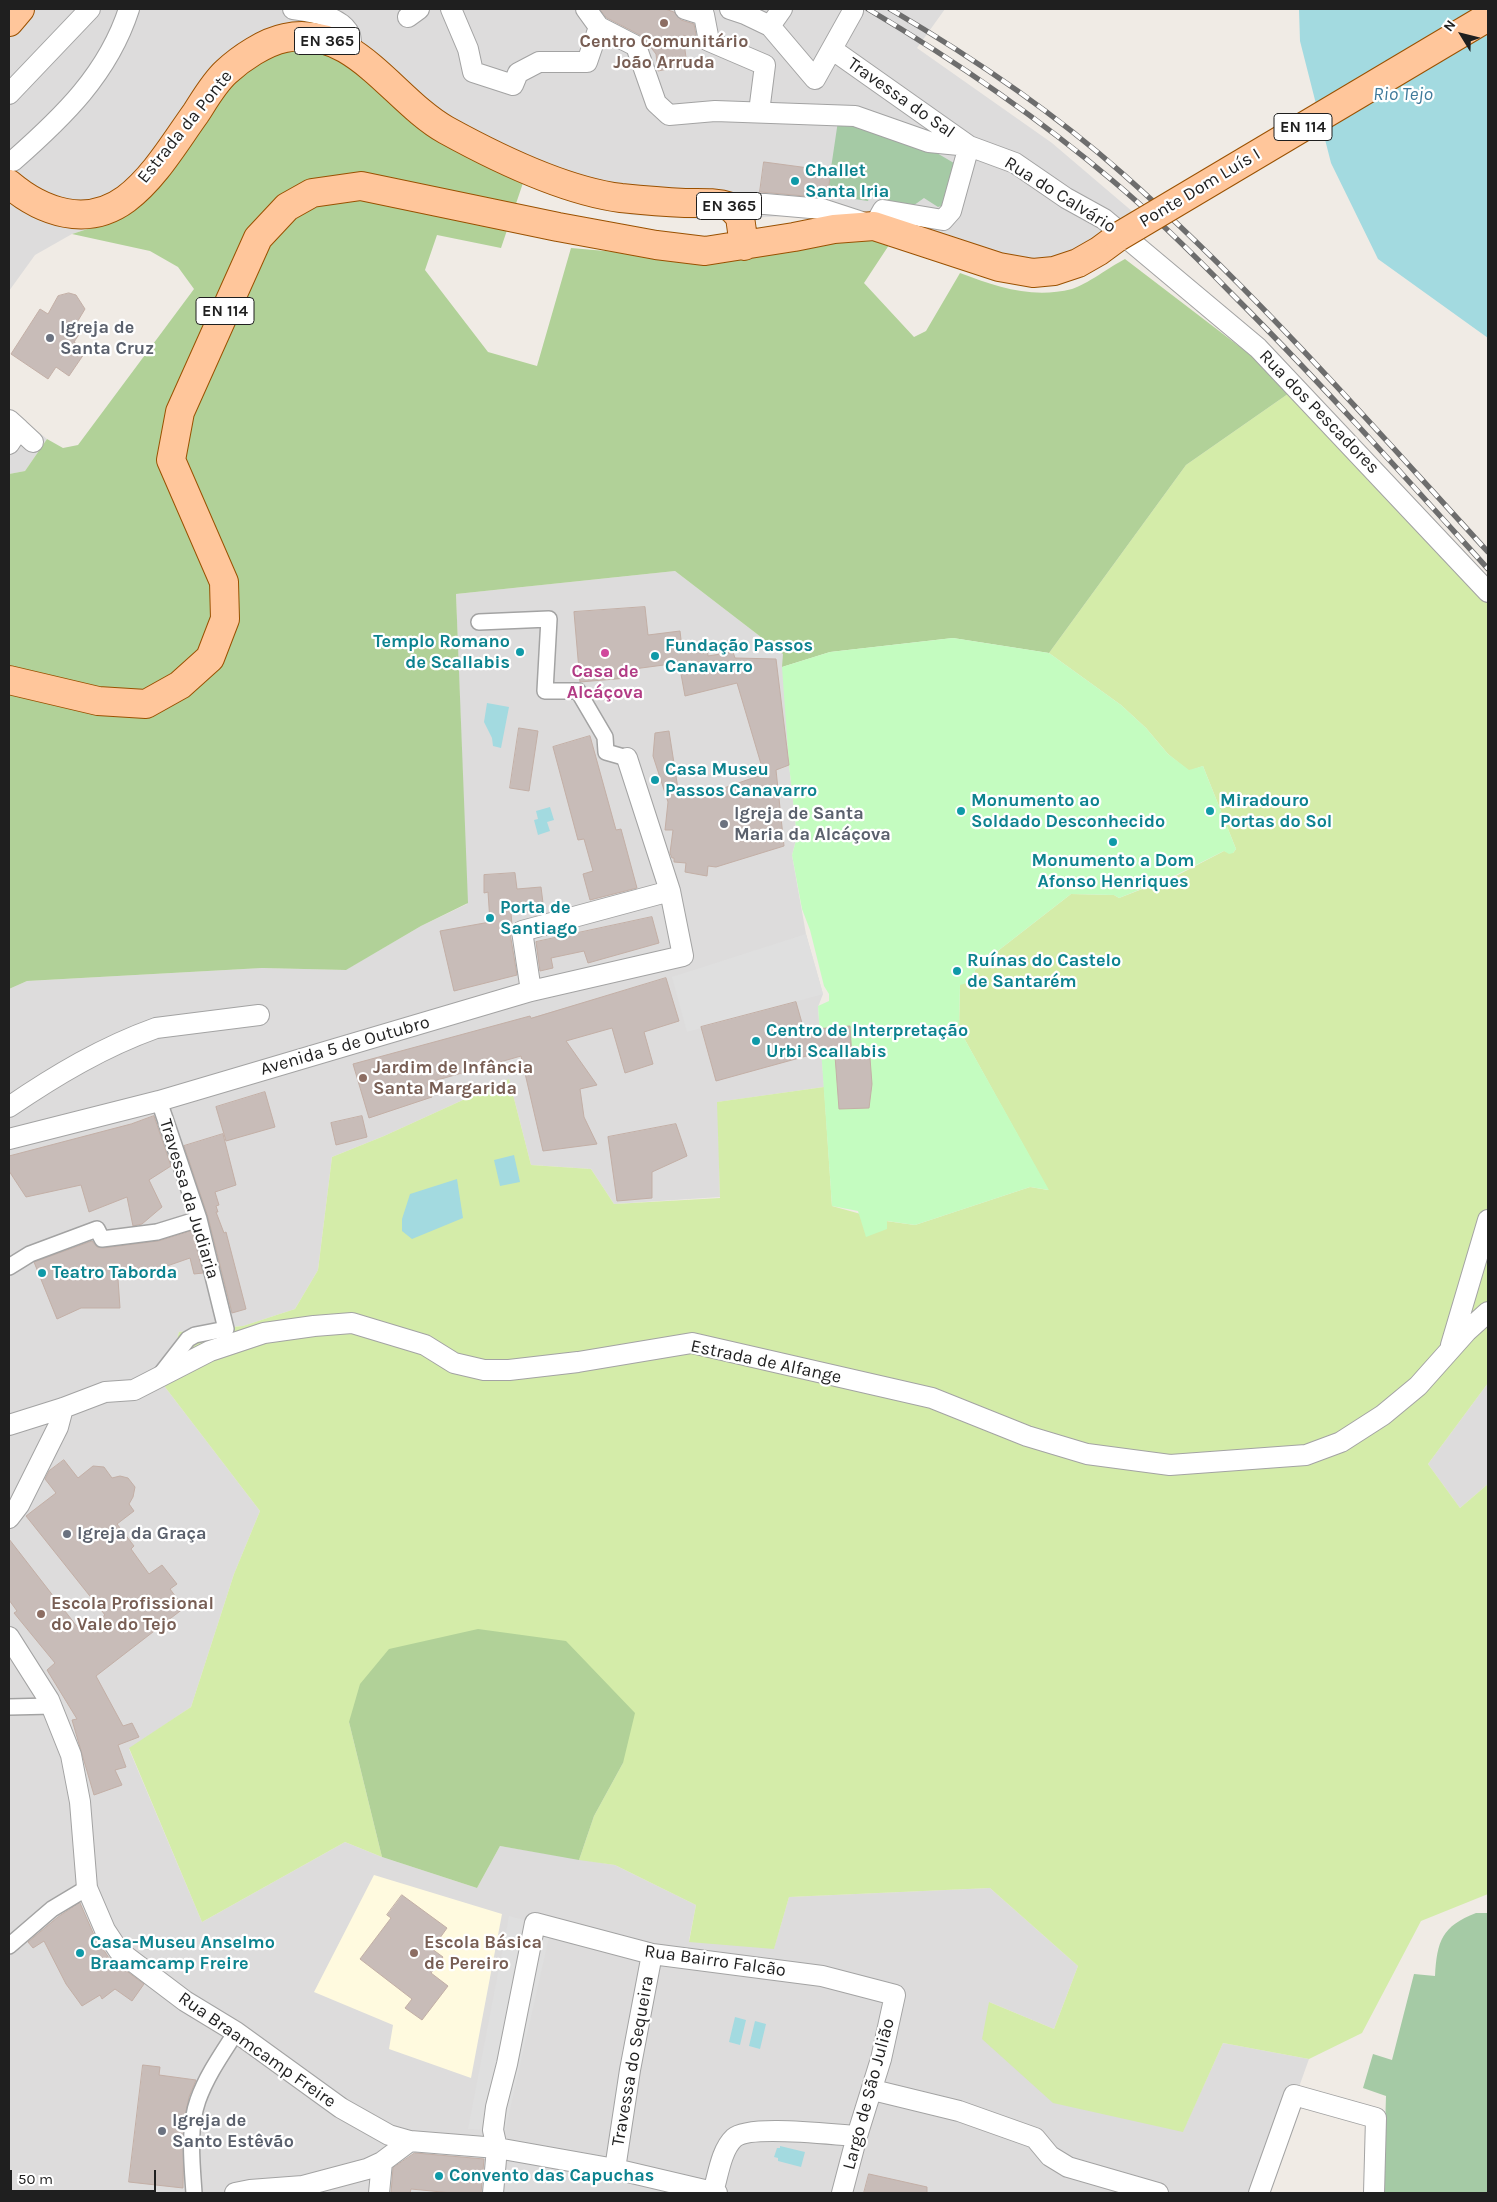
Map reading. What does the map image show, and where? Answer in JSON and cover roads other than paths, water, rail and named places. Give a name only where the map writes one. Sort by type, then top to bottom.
[{"type":"main road","points":[[9,22],[20,9]]},
{"type":"main road","name":"Ponte Dom Luís I","points":[[1127,242],[1488,17]]},
{"type":"main road","name":"Estrada da Ponte","points":[[11,172],[21,195],[63,214],[86,214],[103,210],[124,200],[141,184],[226,72],[258,49],[284,38],[312,36],[352,51],[404,98],[444,129],[516,164],[601,195],[684,203],[724,204]]},
{"type":"main road","name":"EN 114","points":[[9,680],[98,701],[146,704],[180,686],[210,658],[225,619],[224,582],[171,460],[180,412],[258,238],[286,207],[312,193],[361,186],[558,227],[656,245],[704,251],[744,246],[834,229],[874,226],[998,267],[1033,273],[1054,270],[1078,263],[1127,242]]},
{"type":"main road","name":"EN 365","points":[[724,204],[731,207],[740,218],[744,246]]},
{"type":"street","points":[[9,94],[90,9]]},
{"type":"street","points":[[11,172],[77,101],[102,67],[123,26],[129,9]]},
{"type":"street","points":[[293,9],[327,15],[340,24],[350,34],[352,51]]},
{"type":"street","points":[[451,9],[468,48],[473,72],[513,85],[518,73],[539,62],[587,62],[599,27],[586,9]]},
{"type":"street","points":[[730,9],[770,26],[815,79],[854,11]]},
{"type":"street","points":[[770,26],[782,9]]},
{"type":"street","points":[[696,10],[709,41],[765,65],[759,112]]},
{"type":"street","name":"Rua do Calvário","points":[[599,27],[636,46],[656,102],[669,116],[715,111],[855,116],[929,142],[970,146],[1015,162],[1066,198],[1104,219],[1127,242]]},
{"type":"street","name":"Travessa do Sal","points":[[833,50],[970,146]]},
{"type":"street","points":[[724,204],[766,204],[822,209],[874,226],[883,210],[942,220],[951,211],[970,146]]},
{"type":"street","name":"Rua dos Pescadores","points":[[1127,242],[1258,348],[1488,592]]},
{"type":"street","points":[[479,622],[549,619],[545,691],[578,691],[605,737],[606,752],[627,758],[670,891],[522,931],[531,991]]},
{"type":"street","name":"Avenida 5 de Outubro","points":[[9,1139],[159,1101],[531,991],[683,956],[670,891]]},
{"type":"street","points":[[9,1107],[74,1065],[142,1033],[156,1028],[259,1015]]},
{"type":"street","name":"Travessa da Judiaria","points":[[159,1101],[199,1218],[226,1329],[195,1334],[188,1338],[159,1377]]},
{"type":"street","points":[[9,1267],[30,1254],[97,1229],[102,1239],[157,1232],[199,1218]]},
{"type":"street","points":[[1448,1354],[1488,1220]]},
{"type":"street","name":"Estrada de Alfange","points":[[9,1425],[105,1392],[134,1390],[210,1351],[264,1334],[314,1326],[352,1323],[425,1345],[454,1363],[484,1370],[509,1370],[578,1362],[692,1343],[932,1398],[1027,1436],[1087,1454],[1170,1466],[1306,1455],[1340,1442],[1397,1404],[1418,1386],[1467,1331],[1488,1312]]},
{"type":"street","points":[[9,1518],[19,1505],[58,1427],[62,1408]]},
{"type":"street","name":"Rua Braamcamp Freire","points":[[9,1637],[52,1706],[71,1755],[76,1778],[87,1888],[105,1930],[118,1951],[185,2001],[236,2032],[341,2108],[388,2134],[410,2141],[497,2148],[615,2169],[715,2193]]},
{"type":"street","points":[[9,1707],[52,1706]]},
{"type":"street","points":[[9,1946],[52,1909],[87,1888]]},
{"type":"street","name":"Rua Bairro Falcão","points":[[497,2148],[494,2130],[496,2107],[507,2064],[535,1923],[652,1954],[822,1976],[895,1995]]},
{"type":"street","name":"Travessa do Sequeira","points":[[615,2169],[630,2070],[652,1954]]},
{"type":"street","name":"Largo de São Julião","points":[[842,2193],[857,2136],[873,2090],[895,1995]]},
{"type":"street","points":[[194,2193],[193,2125],[198,2101],[211,2070],[236,2032]]},
{"type":"street","points":[[873,2090],[959,2111],[1035,2138],[1050,2156],[1068,2167],[1158,2193]]},
{"type":"street","points":[[1259,2193],[1294,2095],[1376,2118],[1374,2193]]},
{"type":"street","points":[[715,2193],[727,2147],[739,2135],[779,2130],[857,2136]]},
{"type":"street","points":[[235,2193],[303,2186],[368,2169],[382,2162],[410,2141]]},
{"type":"street","points":[[493,2193],[497,2148]]},
{"type":"street","points":[[379,2193],[382,2162]]},
{"type":"water","name":"Rio Tejo","points":[[1299,9],[1488,9],[1488,338],[1378,259],[1331,163],[1300,41]]},
{"type":"water","points":[[487,703],[509,707],[501,748],[493,746],[492,738],[484,722]]},
{"type":"water","points":[[550,807],[554,820],[547,822],[550,831],[538,835],[534,820],[538,819],[536,811]]},
{"type":"water","points":[[514,1155],[520,1182],[500,1186],[494,1160]]},
{"type":"water","points":[[457,1179],[463,1218],[412,1239],[402,1231],[402,1219],[410,1194]]},
{"type":"water","points":[[735,2017],[746,2020],[740,2045],[729,2042]]},
{"type":"water","points":[[755,2021],[766,2024],[760,2049],[749,2046]]},
{"type":"water","points":[[780,2146],[805,2152],[801,2167],[778,2161],[778,2158],[774,2157],[777,2148],[780,2148]]},
{"type":"railway","points":[[868,9],[932,48],[1024,111],[1084,157],[1144,208],[1298,361],[1488,569]]},
{"type":"railway","points":[[890,9],[951,46],[1011,86],[1068,128],[1123,174],[1219,264],[1265,311],[1355,406],[1488,552]]},
{"type":"place","name":"Centro Comunitário João Arruda","points":[[664,23]]},
{"type":"place","name":"Challet Santa Iria","points":[[795,181]]},
{"type":"place","name":"Igreja de Santa Cruz","points":[[50,338]]},
{"type":"place","name":"Templo Romano de Scallabis","points":[[520,652]]},
{"type":"place","name":"Casa de Alcáçova","points":[[605,653]]},
{"type":"place","name":"Fundação Passos Canavarro","points":[[655,656]]},
{"type":"place","name":"Casa Museu Passos Canavarro","points":[[655,780]]},
{"type":"place","name":"Monumento ao Soldado Desconhecido","points":[[961,811]]},
{"type":"place","name":"Miradouro Portas do Sol","points":[[1210,811]]},
{"type":"place","name":"Igreja de Santa Maria da Alcáçova","points":[[724,824]]},
{"type":"place","name":"Monumento a Dom Afonso Henriques","points":[[1113,842]]},
{"type":"place","name":"Porta de Santiago","points":[[490,918]]},
{"type":"place","name":"Ruínas do Castelo de Santarém","points":[[957,971]]},
{"type":"place","name":"Centro de Interpretação Urbi Scallabis","points":[[756,1041]]},
{"type":"place","name":"Jardim de Infância Santa Margarida","points":[[363,1078]]},
{"type":"place","name":"Teatro Taborda","points":[[42,1273]]},
{"type":"place","name":"Igreja da Graça","points":[[67,1534]]},
{"type":"place","name":"Escola Profissional do Vale do Tejo","points":[[41,1614]]},
{"type":"place","name":"Casa-Museu Anselmo Braamcamp Freire","points":[[80,1953]]},
{"type":"place","name":"Escola Básica de Pereiro","points":[[414,1953]]},
{"type":"place","name":"Igreja de Santo Estêvão","points":[[162,2131]]},
{"type":"place","name":"Convento das Capuchas","points":[[439,2176]]}]
